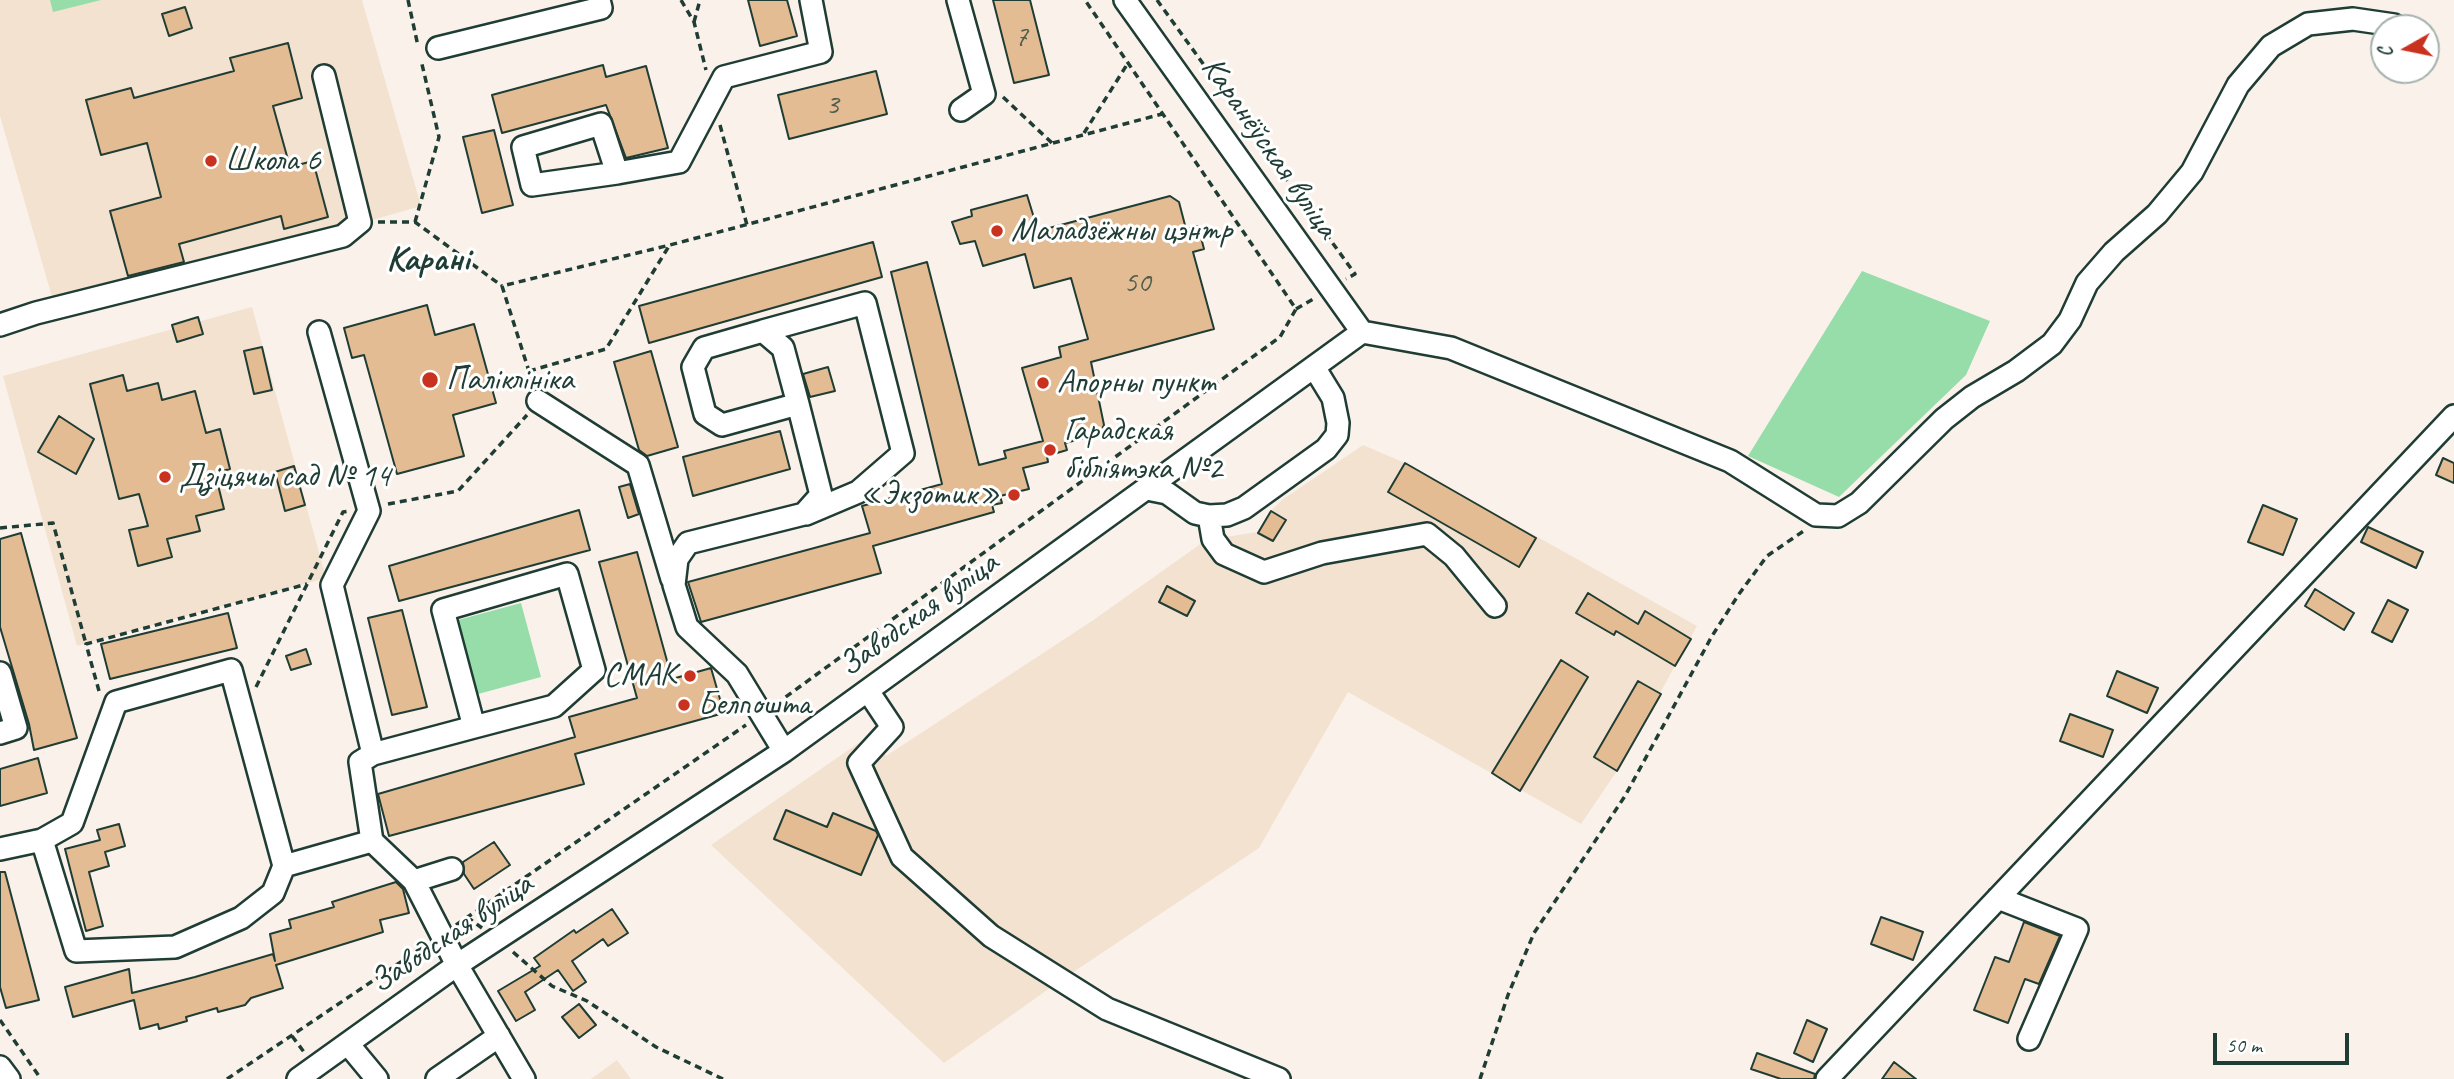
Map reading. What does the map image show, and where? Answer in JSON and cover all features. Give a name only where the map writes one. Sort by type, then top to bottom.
[{"type":"street","points":[[438,48],[601,8],[598,0]]},
{"type":"street","points":[[617,173],[679,162],[724,78],[821,52],[810,0]]},
{"type":"street","points":[[958,0],[984,94],[961,110]]},
{"type":"street","name":"Каранёўская вуліца","points":[[1125,0],[1362,332]]},
{"type":"street","points":[[1362,332],[1451,348],[1730,461],[1816,515],[1838,516],[1859,503],[1972,397],[2016,371],[2052,344],[2070,320],[2087,283],[2114,252],[2157,214],[2192,172],[2238,85],[2271,46],[2308,24],[2353,19],[2370,21]]},
{"type":"street","points":[[0,326],[36,313],[343,236],[360,222],[324,76]]},
{"type":"street","points":[[674,585],[677,559],[688,543],[804,514],[858,492],[903,453],[864,303],[704,348],[693,367],[705,414],[722,425],[798,404]]},
{"type":"street","points":[[763,331],[783,348],[821,495],[804,514]]},
{"type":"street","points":[[319,332],[369,511],[332,585],[373,754]]},
{"type":"street","name":"Заводская вуліца","points":[[298,1079],[457,965],[784,751],[1362,332]]},
{"type":"street","points":[[1147,489],[1167,493],[1195,513],[1209,516],[1227,515],[1244,508],[1326,449],[1337,435],[1338,424],[1333,398],[1314,368]]},
{"type":"street","points":[[538,401],[638,465],[687,627],[737,674],[784,751]]},
{"type":"street","points":[[1827,1079],[2454,416]]},
{"type":"street","points":[[1209,516],[1213,539],[1224,554],[1264,572],[1322,553],[1427,534],[1454,556],[1495,606]]},
{"type":"street","points":[[474,727],[443,610],[567,574],[594,670],[554,706],[373,754],[360,762],[372,841],[414,881],[457,965],[524,1079]]},
{"type":"street","points":[[0,849],[42,840],[72,823],[116,702],[231,670],[284,866],[273,893],[241,918],[174,947],[76,950],[42,840]]},
{"type":"street","points":[[0,673],[16,728],[0,733]]},
{"type":"street","points":[[868,691],[892,727],[859,763],[902,857],[991,936],[1107,1009],[1279,1079]]},
{"type":"street","points":[[284,866],[372,841]]},
{"type":"street","points":[[414,881],[452,869]]},
{"type":"street","points":[[1998,898],[2077,929],[2029,1040]]},
{"type":"street","points":[[437,1079],[499,1036]]},
{"type":"street","points":[[348,1044],[377,1079]]},
{"type":"street","points":[[0,1067],[9,1079]]},
{"type":"path","points":[[408,0],[439,137],[415,222]]},
{"type":"path","points":[[694,22],[700,0]]},
{"type":"path","points":[[1085,0],[1296,309]]},
{"type":"path","points":[[227,1079],[762,714],[1280,337],[1296,309],[1355,274],[1157,0]]},
{"type":"path","points":[[1083,135],[1128,63]]},
{"type":"path","points":[[982,85],[1001,95],[1052,143]]},
{"type":"path","points":[[502,286],[670,245],[1162,114]]},
{"type":"path","points":[[243,713],[343,512],[458,491],[538,401],[502,286],[415,222],[360,222]]},
{"type":"path","points":[[529,370],[606,349],[670,245]]},
{"type":"path","points":[[1480,1079],[1508,995],[1534,933],[1625,796],[1712,636],[1739,594],[1767,556],[1802,533],[1816,515]]},
{"type":"path","points":[[0,528],[53,523],[108,724]]},
{"type":"path","points":[[86,644],[307,584]]},
{"type":"path","points":[[467,917],[552,986],[587,1001],[656,1047],[723,1079]]},
{"type":"path","points":[[0,1020],[41,1079]]},
{"type":"shaded area","name":"Школа 6","points":[[0,0],[362,0],[421,206],[56,311],[0,116]]},
{"type":"shaded area","name":"Дзіцячы сад № 14","points":[[252,307],[326,578],[77,646],[3,376]]},
{"type":"shaded area","points":[[1363,445],[1405,463],[1697,626],[1617,771],[1581,824],[1348,692],[1259,848],[1060,981],[944,1063],[711,845],[873,733],[886,756],[1092,621],[1206,540],[1258,532],[1271,511],[1282,500]]},
{"type":"shaded area","points":[[617,1060],[631,1079],[591,1079]]},
{"type":"green space","points":[[50,0],[101,0],[53,12]]},
{"type":"green space","points":[[1862,271],[1990,321],[1966,375],[1839,497],[1748,456]]},
{"type":"green space","points":[[521,603],[541,677],[478,694],[458,620]]},
{"type":"building","points":[[748,0],[787,0],[797,36],[760,46]]},
{"type":"building","points":[[993,0],[1030,0],[1049,75],[1014,83]]},
{"type":"building","points":[[185,7],[192,28],[169,36],[162,14]]},
{"type":"building","points":[[288,43],[302,98],[273,106],[290,167],[313,161],[328,217],[284,229],[281,216],[179,244],[184,262],[128,276],[110,211],[161,197],[147,143],[101,155],[86,100],[131,88],[134,98],[234,71],[230,58]]},
{"type":"building","points":[[603,65],[606,77],[646,66],[668,148],[626,158],[606,105],[502,133],[492,95]]},
{"type":"building","points":[[876,71],[887,114],[789,139],[778,95]]},
{"type":"building","points":[[494,130],[513,205],[482,213],[463,137]]},
{"type":"building","points":[[1027,195],[1038,231],[1170,196],[1179,202],[1186,229],[1198,226],[1204,249],[1193,252],[1214,329],[1091,362],[1104,425],[1100,434],[1065,443],[1067,450],[1047,456],[1048,462],[1023,468],[1029,489],[1000,496],[1002,503],[992,505],[994,512],[873,546],[881,573],[701,622],[688,582],[870,533],[862,506],[942,484],[891,272],[927,262],[979,465],[1006,458],[1004,451],[1043,441],[1022,368],[1061,357],[1059,347],[1088,339],[1071,278],[1034,288],[1025,254],[983,266],[975,241],[960,244],[952,222],[972,216],[971,210]]},
{"type":"building","points":[[873,242],[882,277],[649,343],[639,306]]},
{"type":"building","name":"Паліклініка","points":[[427,305],[435,335],[474,324],[496,403],[453,415],[464,456],[397,474],[364,355],[352,358],[344,328]]},
{"type":"building","points":[[198,317],[203,334],[177,342],[172,325]]},
{"type":"building","points":[[262,347],[272,390],[254,394],[244,351]]},
{"type":"building","points":[[651,351],[678,447],[647,456],[639,450],[614,362]]},
{"type":"building","points":[[828,367],[835,391],[810,397],[803,374]]},
{"type":"building","points":[[123,375],[127,391],[158,383],[162,400],[195,391],[206,433],[220,429],[230,469],[215,473],[224,509],[196,516],[200,531],[167,539],[172,557],[138,566],[129,530],[148,526],[139,494],[119,499],[90,384]]},
{"type":"building","points":[[59,416],[94,439],[76,474],[38,452]]},
{"type":"building","points":[[780,431],[790,469],[693,496],[683,457]]},
{"type":"building","points":[[2443,458],[2454,463],[2454,483],[2436,475]]},
{"type":"building","points":[[1405,463],[1536,538],[1519,567],[1388,492]]},
{"type":"building","points":[[294,466],[305,505],[285,511],[275,472]]},
{"type":"building","points":[[630,484],[639,514],[628,518],[619,487]]},
{"type":"building","points":[[2263,505],[2297,519],[2283,555],[2248,542]]},
{"type":"building","points":[[579,510],[590,550],[399,601],[389,566]]},
{"type":"building","points":[[1271,511],[1286,520],[1273,541],[1258,533]]},
{"type":"building","points":[[2368,527],[2423,552],[2416,568],[2361,542]]},
{"type":"building","points":[[21,533],[77,738],[34,750],[29,724],[0,627],[0,539]]},
{"type":"building","points":[[637,552],[672,679],[711,668],[724,713],[575,754],[584,784],[389,836],[378,794],[575,737],[569,717],[637,698],[599,562]]},
{"type":"building","points":[[1167,586],[1195,601],[1187,616],[1159,602]]},
{"type":"building","points":[[2315,589],[2354,613],[2344,630],[2305,606]]},
{"type":"building","points":[[1588,593],[1638,624],[1645,611],[1691,639],[1675,666],[1616,631],[1614,635],[1576,613]]},
{"type":"building","points":[[2388,600],[2408,610],[2392,642],[2372,632]]},
{"type":"building","points":[[402,610],[427,707],[392,715],[368,618]]},
{"type":"building","points":[[228,613],[237,648],[110,679],[101,644]]},
{"type":"building","points":[[306,649],[311,664],[291,670],[286,656]]},
{"type":"building","points":[[1561,660],[1588,677],[1520,791],[1492,773]]},
{"type":"building","points":[[2117,671],[2158,688],[2147,713],[2107,696]]},
{"type":"building","points":[[1638,681],[1661,694],[1617,771],[1594,757]]},
{"type":"building","points":[[2070,714],[2113,730],[2103,757],[2060,741]]},
{"type":"building","points":[[38,758],[47,793],[0,806],[0,769]]},
{"type":"building","points":[[786,810],[827,827],[833,813],[876,831],[878,835],[861,875],[774,839]]},
{"type":"building","points":[[119,824],[125,846],[105,852],[109,866],[89,872],[103,926],[86,931],[65,849],[100,840],[97,830]]},
{"type":"building","points":[[494,842],[510,865],[474,889],[464,874],[463,862]]},
{"type":"building","points":[[0,872],[5,872],[39,1000],[6,1008],[0,987]]},
{"type":"building","points":[[396,882],[403,889],[409,913],[380,920],[383,932],[276,965],[283,988],[251,998],[245,1005],[218,1012],[217,1008],[159,1029],[158,1024],[140,1029],[134,1000],[73,1017],[65,987],[129,969],[132,993],[273,954],[275,961],[270,934],[291,928],[289,920],[334,907],[332,902]]},
{"type":"building","points":[[612,909],[628,933],[608,946],[603,939],[572,961],[586,982],[573,991],[558,970],[525,992],[535,1010],[516,1021],[498,991],[540,966],[534,958],[574,930],[576,933]]},
{"type":"building","points":[[1881,917],[1923,932],[1913,960],[1871,944]]},
{"type":"building","points":[[2024,922],[2060,936],[2039,984],[2025,979],[2008,1023],[1974,1010],[1995,957],[2009,962]]},
{"type":"building","points":[[579,1004],[596,1025],[579,1038],[562,1017]]},
{"type":"building","points":[[1807,1020],[1827,1029],[1813,1062],[1794,1053]]},
{"type":"building","points":[[1757,1053],[1815,1074],[1814,1079],[1781,1079],[1751,1069]]},
{"type":"building","points":[[1894,1062],[1916,1079],[1882,1079]]},
{"type":"place","name":"Школа 6","points":[[211,161]]},
{"type":"place","name":"Маладзёжны цэнтр","points":[[997,231]]},
{"type":"place","name":"Паліклініка","points":[[430,380]]},
{"type":"place","name":"Апорны пункт","points":[[1043,383]]},
{"type":"place","name":"Гарадская бібліятэка №2","points":[[1050,450]]},
{"type":"place","name":"Дзіцячы сад № 14","points":[[165,477]]},
{"type":"place","name":"«Экзотик»","points":[[1014,495]]},
{"type":"place","name":"СМАК","points":[[690,676]]},
{"type":"place","name":"Белпошта","points":[[684,705]]},
{"type":"district","name":"Карані","points":[[428,261]]}]
